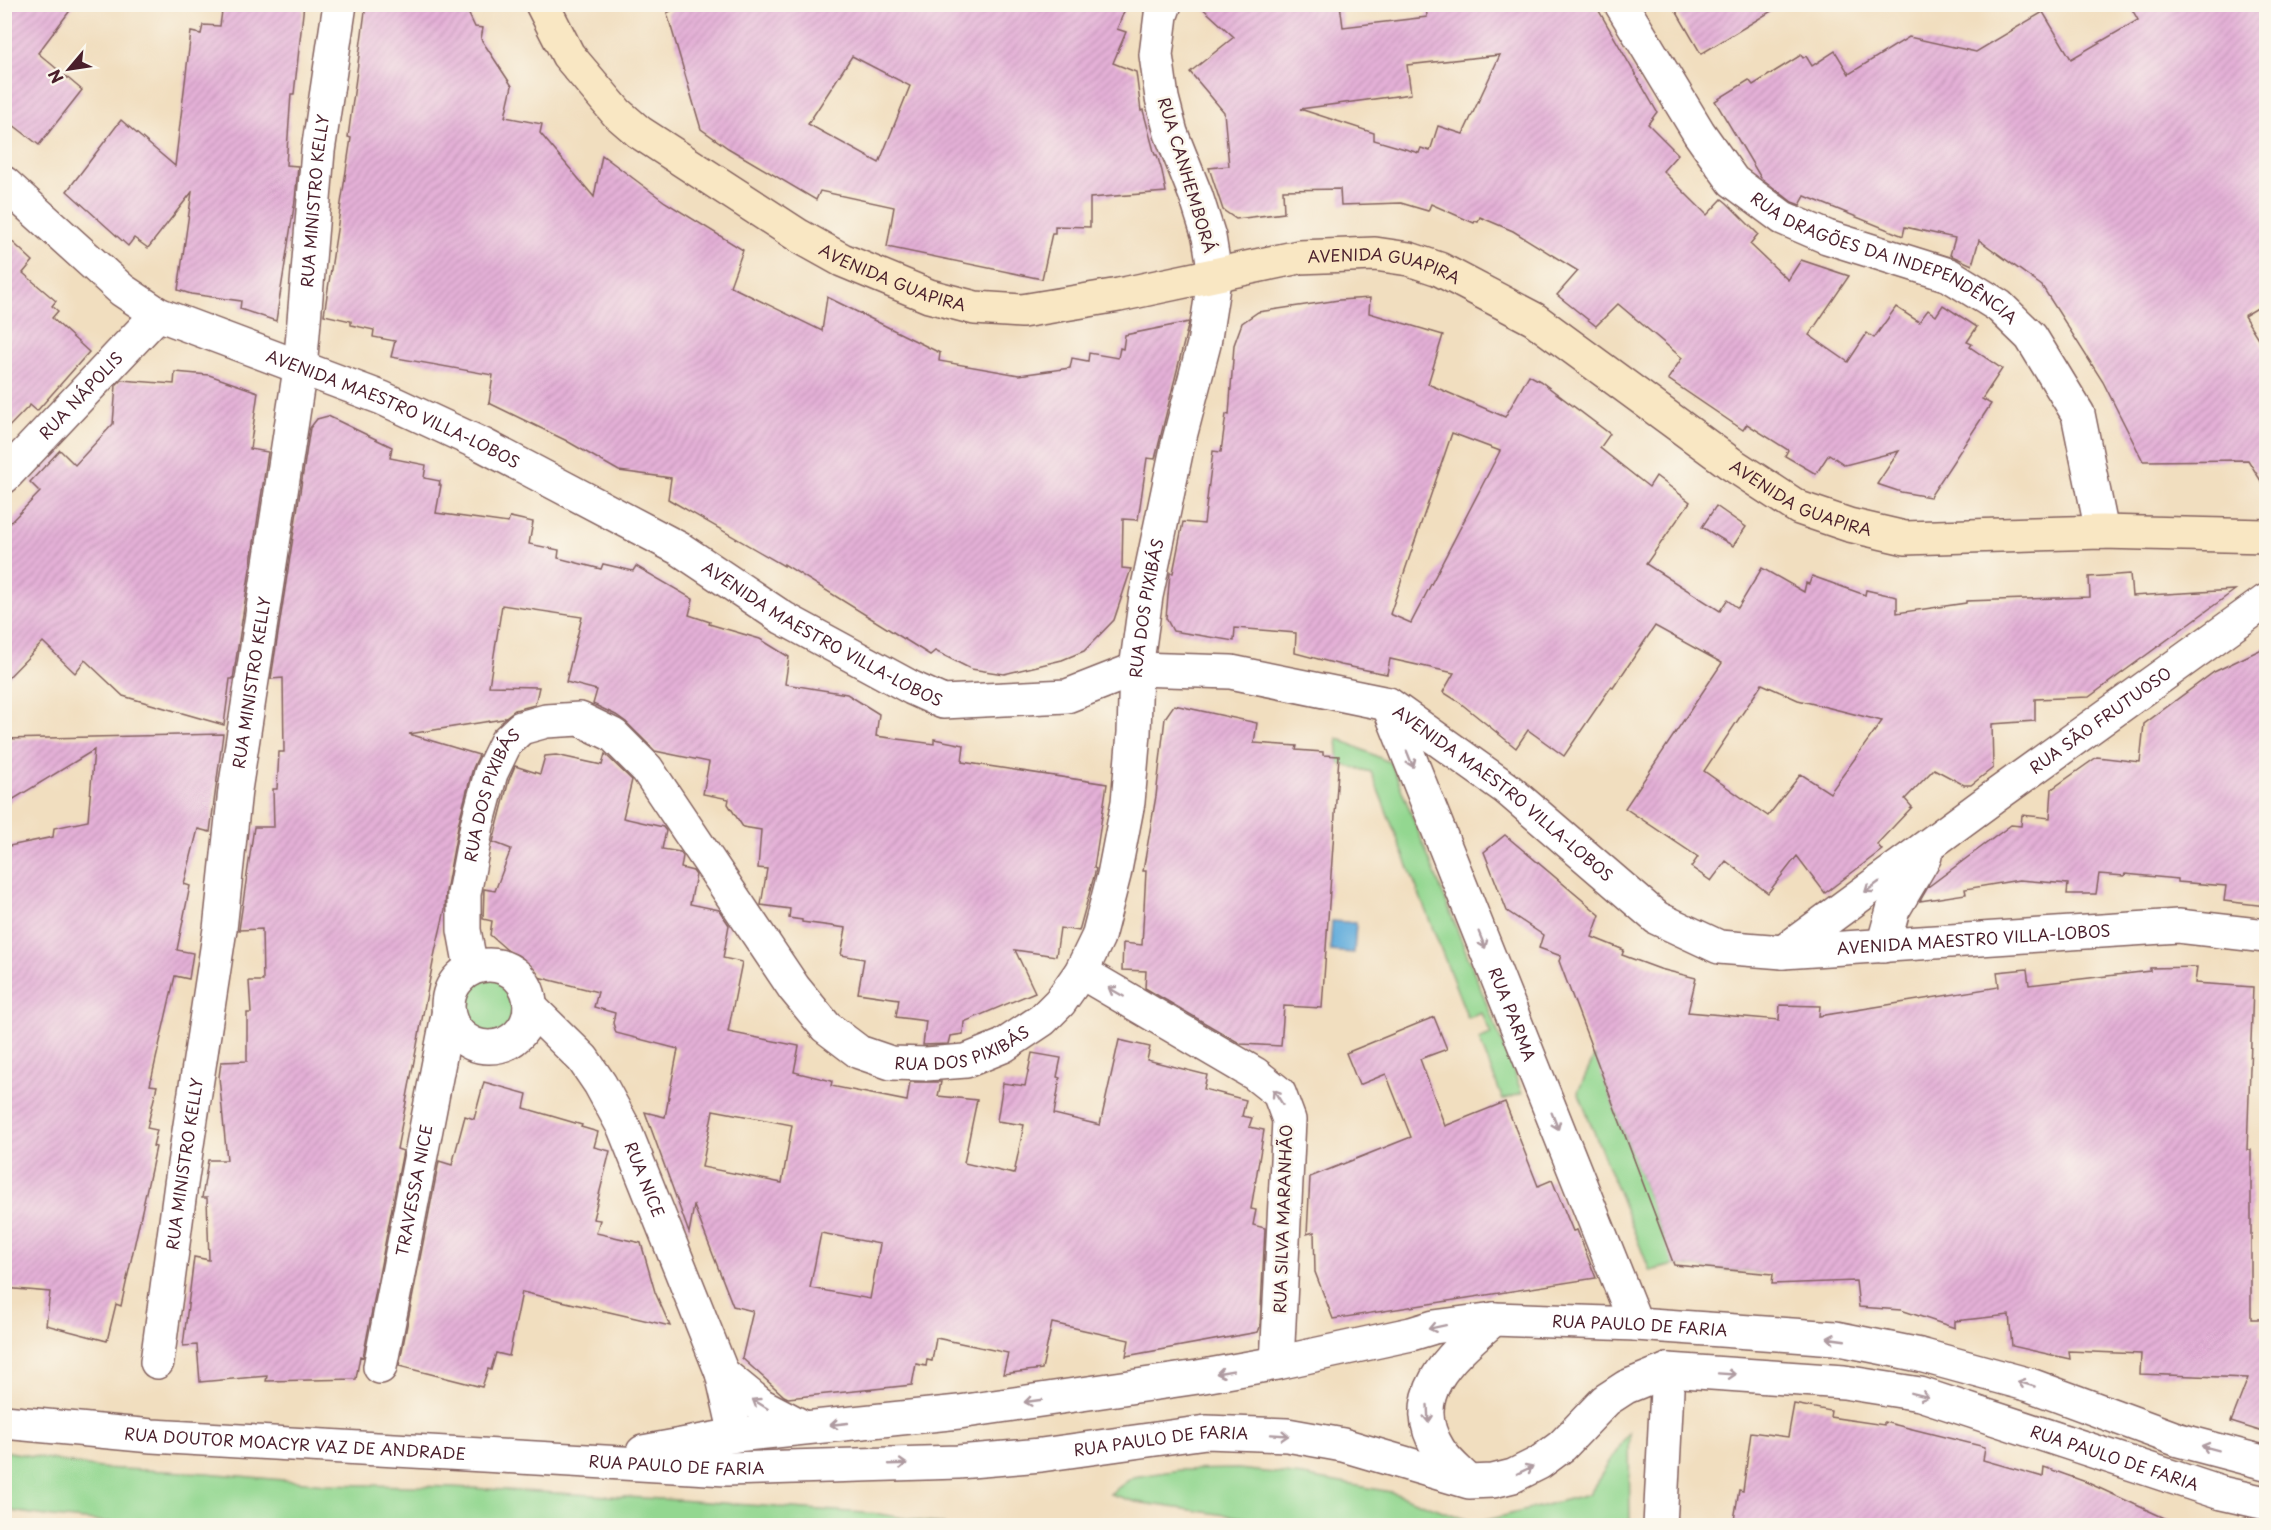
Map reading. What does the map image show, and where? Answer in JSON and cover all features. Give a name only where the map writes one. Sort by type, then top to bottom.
[{"type":"main road","name":"AVENIDA GUAPIRA","points":[[542,4],[568,55],[617,113],[639,132],[799,236],[842,260],[929,296],[975,308],[1022,311],[1119,295],[1299,258],[1375,254],[1409,259],[1439,269],[1534,319],[1730,463],[1799,508],[1849,525],[1905,538],[2102,532],[2266,536]]},
{"type":"street","name":"RUA MINISTRO KELLY","points":[[158,1362],[220,929],[235,790],[300,369],[318,151],[340,4]]},
{"type":"street","name":"RUA CANHEMBORÁ","points":[[1164,4],[1156,55],[1162,98],[1171,133],[1196,196],[1209,237],[1215,274]]},
{"type":"street","name":"RUA DRAGÕES DA INDEPENDÊNCIA","points":[[1621,4],[1699,133],[1732,181],[1783,218],[1827,237],[1949,275],[1999,306],[2031,337],[2078,414],[2102,532]]},
{"type":"street","name":"AVENIDA MAESTRO VILLA-LOBOS","points":[[4,183],[122,290],[159,314],[382,398],[483,445],[681,549],[783,618],[912,688],[943,702],[1067,696],[1136,669],[1231,672],[1388,704],[1506,788],[1657,918],[1719,947],[1783,952],[2178,926],[2266,936]]},
{"type":"street","name":"RUA DOS PIXIBÁS","points":[[471,968],[464,930],[464,894],[477,825],[491,773],[506,742],[522,729],[546,721],[580,719],[613,735],[647,769],[794,988],[826,1027],[859,1052],[891,1063],[926,1064],[966,1061],[1003,1046],[1042,1020],[1060,1002],[1081,972],[1098,937],[1114,875],[1128,802],[1136,669],[1146,596],[1177,448],[1204,344],[1215,274]]},
{"type":"street","name":"RUA NÁPOLIS","points":[[4,477],[159,314]]},
{"type":"street","name":"RUA SÃO FRUTUOSO","points":[[1783,952],[2266,601]]},
{"type":"street","name":"RUA PARMA","points":[[1388,704],[1636,1324]]},
{"type":"street","name":"RUA SÃO FRUTUOSO","points":[[1883,946],[1893,910],[1936,840]]},
{"type":"street","points":[[485,964],[499,965],[511,971],[522,981],[528,993],[530,1007],[525,1026],[512,1041],[486,1048],[473,1045],[461,1037],[453,1027],[448,1015],[447,1000],[451,987],[471,968],[485,964]]},
{"type":"street","name":"RUA SILVA MARANHÃO","points":[[1081,972],[1255,1074],[1279,1094],[1289,1120],[1277,1362]]},
{"type":"street","name":"RUA NICE","points":[[530,1007],[583,1059],[600,1084],[624,1128],[722,1373],[736,1435]]},
{"type":"street","name":"TRAVESSA NICE","points":[[380,1367],[448,1015]]},
{"type":"street","name":"RUA PAULO DE FARIA","points":[[588,1462],[736,1435],[959,1412],[1164,1382],[1277,1362],[1411,1334],[1434,1327],[1494,1319],[1636,1324],[1835,1338],[1920,1355],[2030,1385],[2179,1440],[2266,1463]]},
{"type":"street","points":[[1468,1482],[1439,1451],[1430,1431],[1426,1413],[1429,1393],[1441,1370],[1461,1347],[1494,1319]]},
{"type":"street","name":"RUA PAULO DE FARIA","points":[[588,1462],[726,1470],[958,1462],[1041,1455],[1206,1432],[1287,1435],[1343,1445],[1468,1482],[1493,1481],[1512,1476],[1539,1463],[1562,1446],[1606,1400],[1626,1387],[1668,1370],[1844,1382],[1920,1394],[2221,1493],[2266,1503]]},
{"type":"street","points":[[1660,1526],[1668,1370]]},
{"type":"street","name":"RUA NICE","points":[[722,1373],[760,1405],[803,1427]]},
{"type":"street","name":"RUA DOUTOR MOACYR VAZ DE ANDRADE","points":[[4,1422],[153,1436],[588,1462]]},
{"type":"green space","points":[[1337,738],[1391,763],[1522,1093],[1503,1100],[1479,1039],[1491,1034],[1482,1013],[1468,1018],[1371,772],[1339,764]]},
{"type":"green space","points":[[488,976],[505,981],[510,985],[514,990],[519,1007],[514,1024],[510,1029],[505,1033],[488,1038],[471,1033],[466,1029],[462,1024],[457,1007],[462,990],[466,985],[471,981]]},
{"type":"green space","points":[[1595,1055],[1663,1236],[1760,1273],[1674,1265],[1650,1271],[1578,1092]]},
{"type":"green space","points":[[1629,1432],[1630,1525],[1301,1526],[1136,1502],[1110,1494],[1133,1477],[1179,1470],[1238,1469],[1303,1476],[1391,1492],[1476,1523],[1589,1494]]},
{"type":"green space","points":[[4,1451],[100,1468],[207,1473],[326,1484],[452,1487],[678,1500],[879,1514],[945,1525],[138,1525],[5,1510]]},
{"type":"water","points":[[1332,921],[1356,923],[1354,953],[1330,951]]},
{"type":"building","points":[[4,4],[75,4],[38,53],[82,90],[39,145],[4,118]]},
{"type":"building","points":[[223,4],[304,4],[294,94],[291,94],[286,165],[298,166],[295,200],[276,321],[240,309],[241,301],[178,290],[192,192],[148,248],[134,238],[128,246],[67,191],[121,120],[175,166],[191,32],[201,34],[203,25],[220,26]]},
{"type":"building","points":[[366,4],[464,4],[475,27],[483,28],[481,39],[512,86],[505,117],[542,124],[540,133],[594,197],[602,155],[665,202],[743,250],[730,286],[822,331],[827,297],[940,353],[939,361],[1019,375],[1070,368],[1072,358],[1088,361],[1089,353],[1118,358],[1120,348],[1123,349],[1125,335],[1189,322],[1155,459],[1147,458],[1138,520],[1123,519],[1122,568],[1131,569],[1114,620],[1084,651],[1062,660],[1004,674],[971,669],[935,651],[930,655],[784,564],[784,566],[668,499],[671,478],[619,471],[565,440],[489,403],[493,375],[391,357],[395,341],[373,337],[374,330],[351,325],[351,321],[324,315],[351,138],[348,137]]},
{"type":"building","points":[[683,4],[1127,4],[1117,29],[1126,32],[1113,63],[1136,72],[1141,111],[1143,110],[1155,155],[1157,155],[1162,171],[1166,192],[1090,198],[1090,227],[1055,226],[1042,279],[887,247],[894,207],[820,191],[816,200],[728,148],[701,129],[667,13]],"holes":[[[852,56],[910,86],[879,163],[808,124]]]},
{"type":"building","points":[[1198,4],[1340,4],[1343,27],[1427,17],[1426,4],[1595,4],[1657,112],[1648,124],[1678,154],[1663,171],[1707,215],[1722,199],[1727,203],[1758,234],[1750,244],[1788,280],[1801,260],[1849,276],[1809,335],[1848,362],[1867,333],[1874,338],[1896,307],[1919,322],[1928,310],[1936,316],[1943,305],[1977,327],[1967,342],[1972,344],[1970,347],[2002,369],[1982,399],[1991,404],[1930,497],[1901,492],[1877,484],[1899,451],[1845,465],[1829,454],[1816,474],[1785,456],[1788,450],[1747,424],[1743,430],[1668,379],[1682,358],[1618,304],[1596,326],[1557,295],[1578,271],[1513,231],[1480,217],[1478,222],[1474,223],[1431,204],[1428,211],[1401,203],[1341,205],[1340,189],[1283,190],[1284,213],[1236,219],[1223,210],[1209,168],[1229,166],[1224,112],[1190,72],[1234,37]],"holes":[[[1500,55],[1463,134],[1438,126],[1430,151],[1421,148],[1419,153],[1374,140],[1374,133],[1300,109],[1411,94],[1407,65]]]},
{"type":"building","points":[[1672,4],[1783,4],[1701,54]]},
{"type":"building","points":[[2129,4],[2266,4],[2266,303],[2244,316],[2266,351],[2266,489],[2248,460],[2143,461],[2103,382],[2042,286],[1979,240],[1972,265],[1950,255],[1955,238],[1905,227],[1903,236],[1805,196],[1800,205],[1792,202],[1761,178],[1715,101],[1749,80],[1753,85],[1801,55],[1803,58],[1806,56],[1812,66],[1835,51],[1849,74],[1909,37],[1976,52],[2043,12],[2071,59],[2138,20]]},
{"type":"building","points":[[4,234],[33,261],[23,273],[56,301],[52,306],[58,311],[52,318],[89,352],[37,411],[30,405],[4,432]]},
{"type":"building","points":[[1370,298],[1369,313],[1443,335],[1428,384],[1505,417],[1529,375],[1610,434],[1600,448],[1649,487],[1656,476],[1690,502],[1646,564],[1720,611],[1727,600],[1738,608],[1762,568],[1804,592],[1806,583],[1809,584],[1812,576],[1865,595],[1866,590],[1897,597],[1897,613],[1966,603],[1966,601],[2090,597],[2089,577],[2130,574],[2132,596],[2235,590],[2089,697],[2035,699],[2035,721],[1992,724],[1993,768],[1971,785],[1964,785],[1934,769],[1905,799],[1912,807],[1877,844],[1882,850],[1825,893],[1797,856],[1768,893],[1726,861],[1711,881],[1691,867],[1698,857],[1625,808],[1722,663],[1655,626],[1564,756],[1528,730],[1516,748],[1459,702],[1443,692],[1454,673],[1390,659],[1387,674],[1341,665],[1295,653],[1296,633],[1235,628],[1234,641],[1173,631],[1166,618],[1170,573],[1173,573],[1183,522],[1204,524],[1213,451],[1221,452],[1226,414],[1229,415],[1234,345],[1242,323],[1258,312],[1339,300]],"holes":[[[1452,433],[1500,451],[1411,623],[1390,614]],[[1762,684],[1798,700],[1882,721],[1830,793],[1801,774],[1768,816],[1704,771]]]},
{"type":"building","points":[[175,372],[209,375],[258,392],[250,449],[268,452],[224,725],[123,696],[85,660],[75,673],[43,642],[4,682],[4,529],[40,492],[30,482],[60,450],[75,465],[113,424],[116,385],[121,380],[174,384]]},
{"type":"building","points":[[328,416],[392,447],[390,458],[426,465],[424,478],[440,481],[439,485],[441,485],[436,513],[508,523],[510,517],[533,522],[529,544],[559,550],[558,558],[601,569],[603,564],[633,571],[636,566],[693,599],[689,615],[710,622],[709,624],[760,639],[789,657],[785,684],[847,694],[879,714],[876,736],[934,744],[934,739],[964,745],[962,762],[1107,784],[1094,868],[1096,869],[1079,931],[1060,928],[1056,956],[1015,950],[1035,992],[964,1022],[963,1034],[950,1036],[948,1044],[923,1045],[926,1021],[896,1017],[899,999],[858,993],[864,959],[841,955],[846,928],[802,922],[802,920],[789,918],[790,909],[761,905],[767,869],[758,868],[761,830],[743,827],[728,804],[729,799],[703,794],[709,762],[655,751],[626,722],[593,704],[597,690],[566,682],[582,617],[502,605],[489,686],[539,687],[535,705],[515,710],[503,719],[409,734],[479,755],[473,768],[459,821],[446,891],[445,910],[397,1149],[403,1151],[363,1357],[360,1356],[356,1379],[266,1381],[267,1376],[200,1382],[197,1345],[183,1346],[194,1257],[209,1260],[207,1198],[202,1198],[208,1160],[227,1160],[219,1077],[221,1062],[247,1061],[247,1013],[251,1013],[249,981],[263,981],[262,929],[239,930],[254,827],[274,827],[273,789],[277,789],[279,752],[284,752],[283,678],[271,679],[310,428],[317,419]]},
{"type":"building","points":[[1716,506],[1746,527],[1733,546],[1702,527]]},
{"type":"building","points":[[2266,647],[2266,906],[2224,901],[2226,886],[2125,874],[2124,876],[2099,874],[2096,894],[2067,894],[2068,884],[2019,880],[1965,889],[1966,894],[1920,901],[1928,887],[2011,825],[2021,826],[2022,815],[2050,818],[2052,789],[2097,757],[2140,762],[2144,724],[2214,672]]},
{"type":"building","points":[[1174,705],[1257,723],[1254,743],[1297,746],[1296,750],[1339,756],[1322,1008],[1284,1006],[1281,1046],[1241,1044],[1145,988],[1146,971],[1122,970],[1123,943],[1142,945],[1146,871],[1143,871],[1156,796],[1165,718]]},
{"type":"building","points":[[223,734],[210,832],[198,829],[184,884],[190,886],[177,950],[193,953],[189,979],[175,976],[150,1085],[157,1086],[147,1128],[157,1130],[153,1146],[156,1147],[121,1306],[116,1304],[107,1341],[46,1325],[50,1292],[4,1288],[4,847],[53,837],[54,828],[88,821],[94,750],[4,805],[4,739]]},
{"type":"building","points":[[605,754],[632,780],[623,818],[663,827],[666,831],[662,849],[680,852],[683,856],[681,868],[693,871],[696,875],[690,904],[719,910],[729,925],[723,958],[742,962],[728,1032],[799,1046],[794,1072],[832,1081],[831,1086],[907,1101],[910,1082],[941,1082],[938,1096],[977,1100],[964,1163],[1014,1174],[1024,1125],[997,1121],[1003,1083],[1025,1086],[1032,1053],[1061,1058],[1054,1114],[1100,1125],[1119,1040],[1150,1047],[1147,1060],[1207,1075],[1204,1089],[1246,1100],[1242,1116],[1252,1118],[1249,1127],[1264,1130],[1251,1209],[1256,1210],[1253,1225],[1265,1228],[1258,1332],[1126,1356],[1129,1340],[1052,1323],[1042,1369],[1003,1374],[1008,1353],[936,1338],[932,1361],[927,1360],[926,1366],[916,1364],[912,1385],[788,1398],[784,1396],[742,1358],[753,1311],[733,1306],[694,1206],[689,1233],[645,1112],[665,1117],[678,1049],[616,1033],[613,1023],[615,1013],[594,1007],[598,992],[538,977],[490,935],[492,921],[483,919],[484,889],[495,891],[511,849],[493,842],[509,780],[515,766],[540,774],[545,756],[556,755],[602,765]],"holes":[[[713,1110],[792,1125],[782,1183],[702,1167]],[[821,1233],[880,1244],[870,1299],[810,1288]]]},
{"type":"building","points":[[1505,835],[1600,915],[1592,937],[1624,950],[1622,955],[1660,969],[1696,978],[1688,1012],[1779,1020],[1780,1005],[1820,1006],[1819,1016],[1999,987],[1997,972],[2027,969],[2029,985],[2150,971],[2150,968],[2197,967],[2195,983],[2253,987],[2247,1150],[2251,1150],[2251,1319],[2262,1319],[2261,1336],[2266,1335],[2266,1433],[2231,1422],[2248,1378],[2140,1374],[2141,1354],[2069,1351],[2070,1359],[2012,1346],[2009,1315],[1955,1321],[1955,1328],[1901,1310],[1859,1307],[1856,1281],[1772,1284],[1773,1274],[1674,1265],[1559,961],[1561,956],[1539,948],[1543,935],[1507,911],[1484,852]]},
{"type":"building","points":[[1434,1017],[1447,1049],[1420,1059],[1445,1126],[1505,1102],[1538,1186],[1552,1180],[1573,1231],[1577,1230],[1596,1278],[1333,1319],[1315,1272],[1314,1232],[1307,1234],[1310,1177],[1411,1137],[1386,1074],[1359,1085],[1346,1053]]},
{"type":"building","points":[[484,1082],[527,1094],[524,1108],[598,1132],[594,1147],[610,1151],[593,1219],[600,1220],[596,1233],[641,1243],[655,1292],[670,1326],[522,1292],[509,1356],[496,1353],[491,1370],[488,1369],[482,1387],[399,1366],[439,1161],[452,1165],[465,1116],[474,1119]]},
{"type":"building","points":[[1794,1404],[1831,1411],[1830,1417],[1884,1425],[1884,1422],[1985,1447],[1983,1460],[2043,1477],[2044,1467],[2086,1482],[2182,1526],[1733,1526],[1739,1490],[1743,1491],[1751,1432],[1788,1437]]}]
